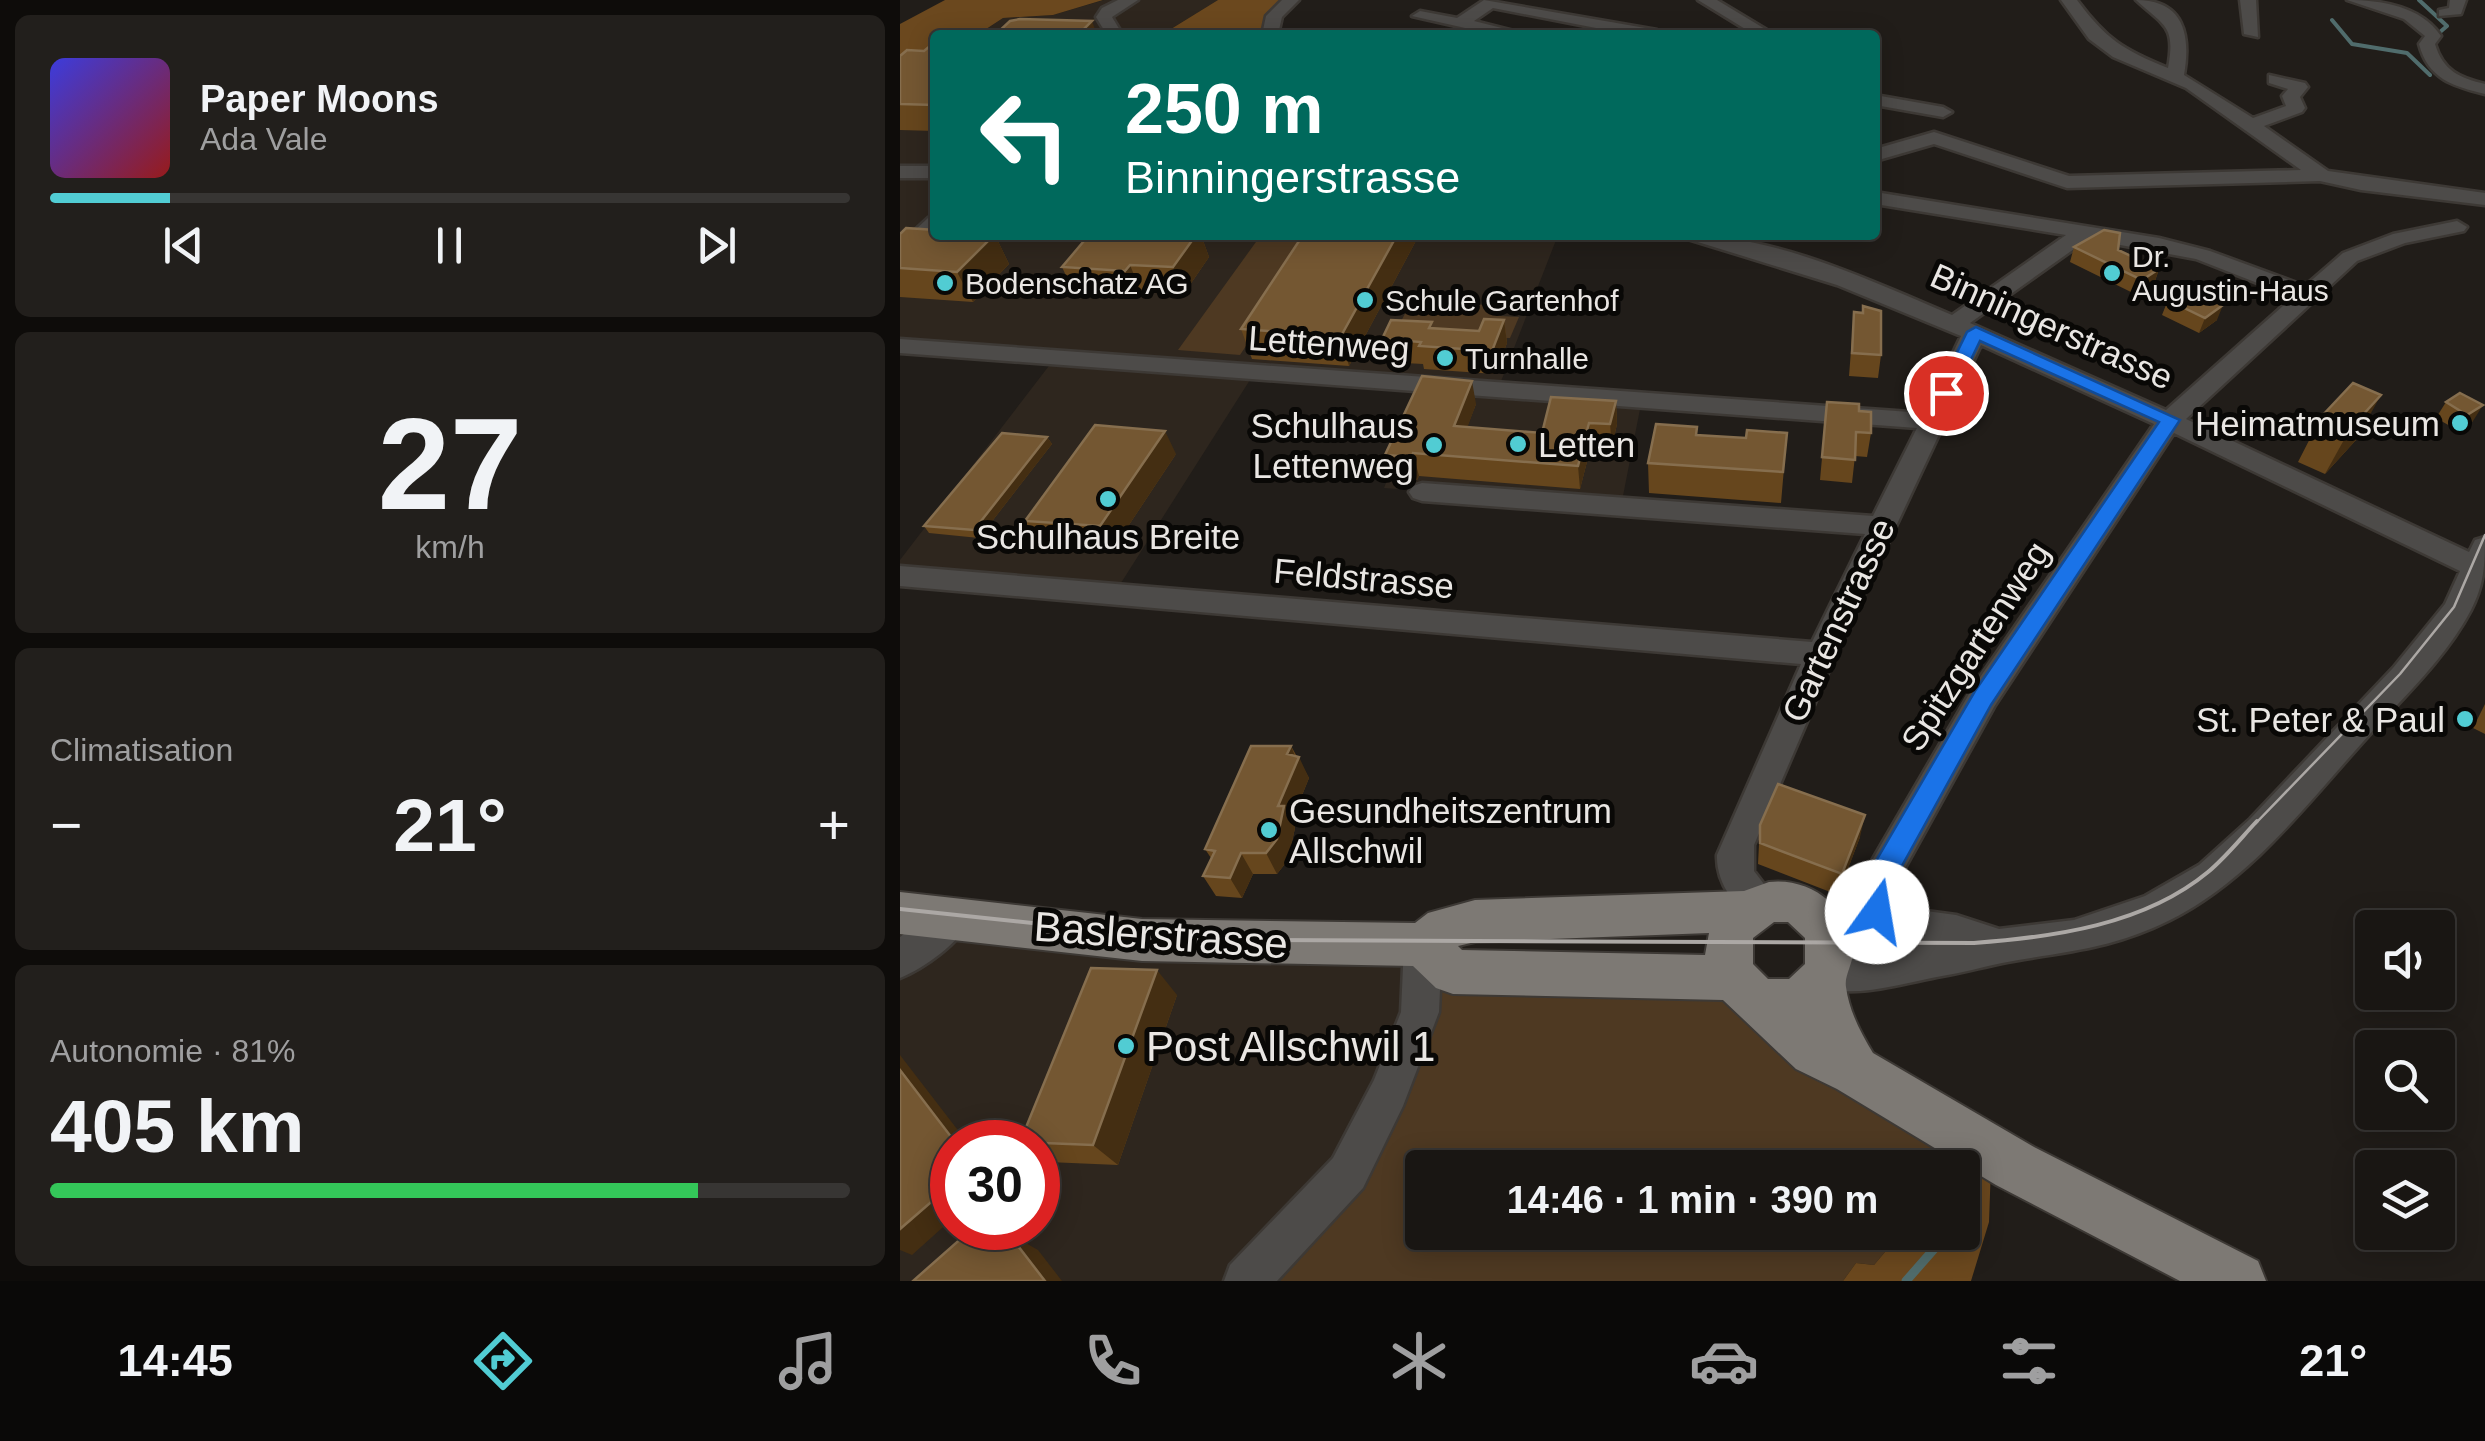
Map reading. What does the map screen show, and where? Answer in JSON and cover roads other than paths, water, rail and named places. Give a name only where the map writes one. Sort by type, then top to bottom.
[{"type":"main road","points":[[1855,1071],[1836,1037],[1824,978],[1831,948],[1818,922],[1792,905],[1755,908],[1732,926],[1727,960],[1760,1006],[1814,1052],[1855,1071],[2015,1166],[2238,1281]]},
{"type":"main road","name":"Baslerstrasse","points":[[900,913],[1142,940],[1423,945],[1444,928],[1475,920],[1755,908]]},
{"type":"main road","points":[[1423,945],[1452,972],[1746,987],[1792,1001],[1824,978]]},
{"type":"street","points":[[1111,30],[1104,16],[1107,11],[1130,0]]},
{"type":"street","points":[[1271,30],[1274,16],[1291,0]]},
{"type":"street","points":[[1706,0],[1758,30]]},
{"type":"street","points":[[2069,0],[2095,36],[2120,54],[2192,84],[2322,174],[2346,182],[2435,189],[2485,199]]},
{"type":"street","points":[[2144,0],[2177,26],[2182,42],[2175,77]]},
{"type":"street","points":[[2248,0],[2252,34]]},
{"type":"street","points":[[2355,0],[2416,17],[2431,29],[2433,36],[2428,44],[2437,70],[2455,82],[2485,90]]},
{"type":"street","points":[[2444,13],[2456,11],[2458,0]]},
{"type":"street","points":[[1461,23],[1490,3],[1630,30]]},
{"type":"street","points":[[1420,16],[1497,30]]},
{"type":"street","points":[[2249,126],[2296,108],[2291,96],[2299,86],[2275,80]]},
{"type":"street","points":[[1880,101],[1944,112]]},
{"type":"street","points":[[1880,116],[2067,182],[2322,174]]},
{"type":"street","points":[[1880,154],[1934,138]]},
{"type":"street","points":[[900,172],[930,172]]},
{"type":"street","points":[[1880,199],[2182,249],[2308,295]]},
{"type":"street","points":[[900,255],[930,227]]},
{"type":"street","name":"Spitzgartenweg","points":[[1882,924],[1873,892],[1983,698],[2170,420],[2336,268],[2367,249],[2457,227]]},
{"type":"street","name":"Gartenstrasse","points":[[1755,908],[1736,877],[1733,861],[1821,654],[1934,420],[1966,328],[2084,232]]},
{"type":"street","name":"Binningerstrasse","points":[[1767,242],[2480,557]]},
{"type":"street","name":"Lettenweg","points":[[900,346],[1934,420]]},
{"type":"street","points":[[1422,492],[1882,526]]},
{"type":"street","points":[[1824,978],[1977,954],[1999,946],[2074,937],[2113,927],[2158,908],[2212,876],[2262,829],[2404,676],[2456,609],[2480,557]]},
{"type":"street","name":"Feldstrasse","points":[[900,576],[1821,654]]},
{"type":"street","points":[[900,960],[952,919]]},
{"type":"street","points":[[1818,922],[1882,924],[1980,938],[1999,946]]},
{"type":"street","points":[[1246,1281],[1348,1173],[1389,1092],[1420,1012],[1423,945]]},
{"type":"waterway","points":[[2419,0],[2447,26],[2440,32]]},
{"type":"waterway","points":[[2332,20],[2352,44],[2407,53],[2430,75]]},
{"type":"waterway","points":[[1906,1281],[1933,1250]]},
{"type":"tram line","points":[[2255,824],[2400,674],[2454,607],[2485,535]]},
{"type":"tram line","points":[[900,909],[1145,935],[1242,940],[1974,943],[2066,932],[2156,905],[2208,872],[2257,821]]},
{"type":"place","name":"Dr. Augustin-Haus","points":[[2112,273]]},
{"type":"place","name":"Bodenschatz AG","points":[[945,283]]},
{"type":"place","name":"Schule Gartenhof","points":[[1365,300]]},
{"type":"place","name":"Turnhalle","points":[[1445,358]]},
{"type":"place","name":"Heimatmuseum","points":[[2460,423]]},
{"type":"place","name":"Letten","points":[[1518,444]]},
{"type":"place","name":"Schulhaus Lettenweg","points":[[1434,445]]},
{"type":"place","name":"Schulhaus Breite","points":[[1108,499]]},
{"type":"place","name":"St. Peter & Paul","points":[[2465,719]]},
{"type":"place","name":"Gesundheitszentrum Allschwil","points":[[1269,830]]},
{"type":"place","name":"Post Allschwil 1","points":[[1126,1046]]}]
